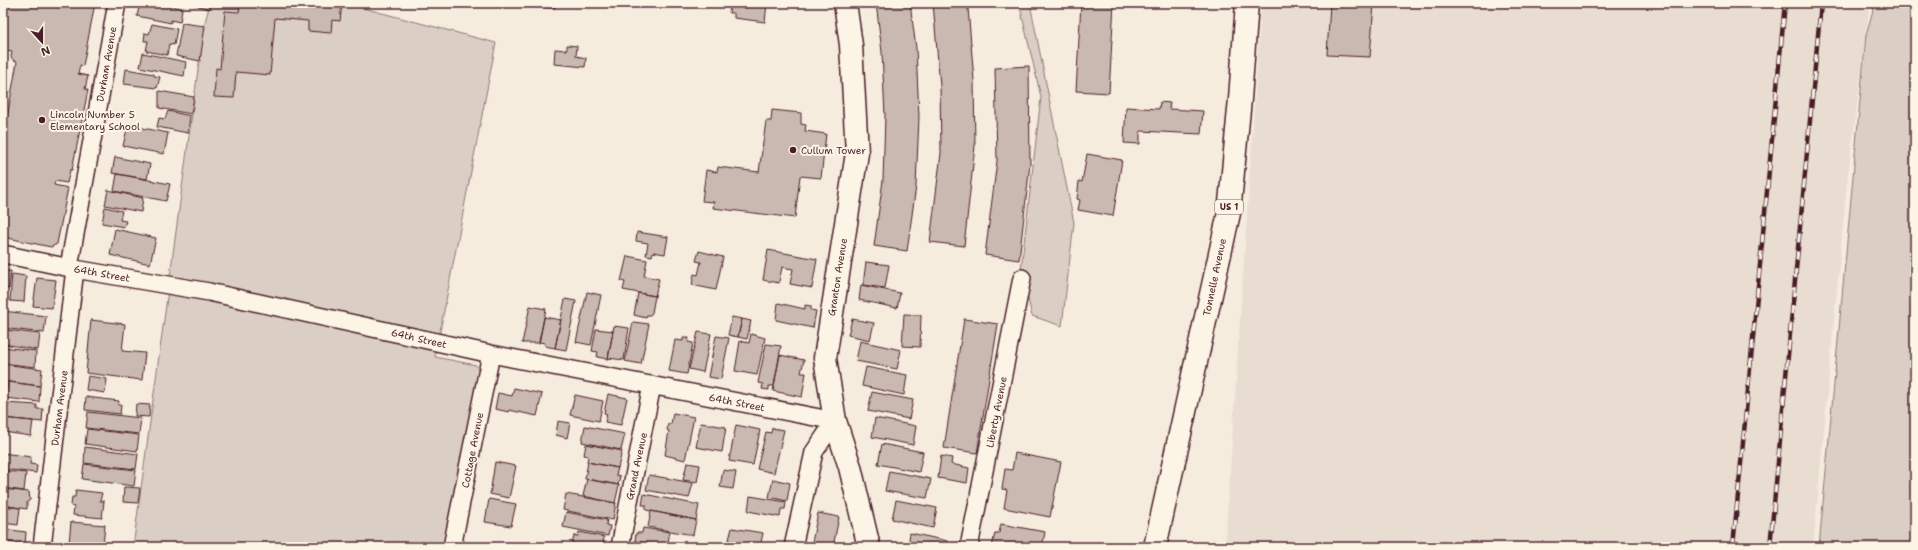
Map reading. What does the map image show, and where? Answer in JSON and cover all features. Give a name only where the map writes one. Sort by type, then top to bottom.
[{"type":"street","name":"Durham Avenue","points":[[42,547],[72,268],[117,3]]},
{"type":"street","name":"Granton Avenue","points":[[844,3],[851,46],[857,153],[825,358],[835,421],[850,467],[869,547]]},
{"type":"street","name":"Tonnelle Avenue","points":[[1155,547],[1228,213],[1240,99],[1247,3]]},
{"type":"street","name":"64th Street","points":[[3,254],[272,305],[491,354],[835,421]]},
{"type":"street","name":"Liberty Avenue","points":[[969,547],[1022,278]]},
{"type":"street","name":"Cottage Avenue","points":[[452,547],[491,354]]},
{"type":"street","name":"Grand Avenue","points":[[620,547],[652,386]]},
{"type":"street","points":[[793,547],[814,452],[835,421]]},
{"type":"shaded area","points":[[210,3],[344,3],[496,43],[435,357],[476,365],[480,374],[444,547],[133,547],[204,26]]},
{"type":"shaded area","points":[[1019,3],[1030,3],[1074,223],[1062,326],[1032,316],[1021,269],[1041,97]]},
{"type":"shaded area","points":[[1261,3],[1870,3],[1847,183],[1813,547],[1225,547]]},
{"type":"shaded area","points":[[1875,3],[1915,3],[1915,547],[1819,547],[1866,35]]},
{"type":"building","name":"Lincoln Number 5 Elementary School","points":[[3,3],[95,3],[83,66],[80,65],[78,74],[88,76],[85,89],[88,90],[72,170],[70,170],[67,183],[55,181],[54,185],[68,188],[57,244],[51,247],[3,237],[3,140],[17,62],[11,57],[12,52],[3,50]]},
{"type":"building","points":[[140,3],[165,3],[182,9],[180,22],[171,20],[171,23],[137,16]]},
{"type":"building","points":[[188,3],[210,3],[209,9]]},
{"type":"building","points":[[255,3],[342,3],[340,21],[332,20],[331,33],[308,31],[308,21],[275,18],[270,75],[236,72],[234,98],[214,97],[216,68],[220,69],[225,11],[239,12],[240,5],[255,6]]},
{"type":"building","points":[[532,3],[555,3],[555,8],[532,7]]},
{"type":"building","points":[[727,3],[767,3],[765,22],[734,18],[734,13],[729,13],[730,7],[726,7]]},
{"type":"building","points":[[876,3],[910,3],[916,48],[919,117],[916,186],[907,251],[874,246],[883,180],[885,116],[882,52]]},
{"type":"building","points":[[933,3],[967,3],[968,8],[974,80],[975,146],[964,246],[930,242],[941,153],[940,86]]},
{"type":"building","points":[[1081,3],[1114,3],[1109,93],[1076,91]]},
{"type":"building","points":[[1330,3],[1374,3],[1370,57],[1327,55]]},
{"type":"building","points":[[182,23],[205,26],[200,61],[176,56]]},
{"type":"building","points":[[152,24],[177,29],[174,45],[169,44],[167,55],[146,51],[148,41],[144,41],[145,33],[149,34]]},
{"type":"building","points":[[567,45],[577,46],[576,56],[586,58],[585,67],[554,64],[555,49],[567,50]]},
{"type":"building","points":[[143,53],[186,62],[184,76],[140,67]]},
{"type":"building","points":[[1029,66],[1030,164],[1019,260],[985,255],[997,161],[995,68]]},
{"type":"building","points":[[126,69],[154,74],[154,76],[160,77],[157,88],[124,84]]},
{"type":"building","points":[[159,91],[194,97],[191,114],[159,108]]},
{"type":"building","points":[[1160,102],[1170,103],[1169,109],[1203,111],[1201,134],[1140,131],[1140,144],[1124,143],[1126,107],[1159,109]]},
{"type":"building","name":"Cullum Tower","points":[[772,110],[801,113],[801,124],[806,125],[805,131],[826,134],[821,178],[800,176],[795,218],[713,208],[714,202],[702,201],[706,170],[717,172],[718,167],[759,172],[766,121],[771,121]]},
{"type":"building","points":[[168,111],[190,116],[188,133],[157,127],[159,118],[165,119]]},
{"type":"building","points":[[128,125],[168,133],[164,154],[123,146]]},
{"type":"building","points":[[1087,154],[1122,160],[1113,216],[1078,210],[1080,200],[1077,199],[1079,181],[1082,182]]},
{"type":"building","points":[[115,157],[150,164],[147,179],[112,173]]},
{"type":"building","points":[[117,174],[170,184],[166,201],[114,191]]},
{"type":"building","points":[[108,190],[143,198],[141,212],[105,205]]},
{"type":"building","points":[[105,207],[122,211],[120,220],[126,221],[124,227],[102,223]]},
{"type":"building","points":[[115,229],[156,238],[150,264],[110,255]]},
{"type":"building","points":[[637,232],[668,237],[665,254],[653,252],[652,256],[646,255],[648,243],[636,241]]},
{"type":"building","points":[[768,250],[817,259],[812,288],[790,284],[793,269],[782,267],[779,283],[763,280]]},
{"type":"building","points":[[699,251],[723,257],[716,290],[692,285],[694,274],[698,275],[701,262],[696,261]]},
{"type":"building","points":[[627,256],[647,260],[644,276],[659,279],[655,296],[623,290],[625,282],[621,281]]},
{"type":"building","points":[[866,262],[889,265],[885,288],[863,285]]},
{"type":"building","points":[[3,271],[11,271],[9,289],[6,288],[4,303]]},
{"type":"building","points":[[12,274],[26,276],[24,302],[10,301]]},
{"type":"building","points":[[37,278],[56,280],[52,308],[33,306]]},
{"type":"building","points":[[861,285],[900,293],[897,308],[859,300]]},
{"type":"building","points":[[587,292],[601,295],[591,345],[576,342]]},
{"type":"building","points":[[638,293],[655,296],[652,313],[647,315],[646,318],[634,315]]},
{"type":"building","points":[[565,299],[576,301],[566,350],[555,348]]},
{"type":"building","points":[[778,303],[805,309],[805,305],[811,306],[811,310],[816,311],[813,328],[776,320]]},
{"type":"building","points":[[530,306],[546,309],[539,343],[522,343]]},
{"type":"building","points":[[3,311],[46,316],[44,333],[3,328]]},
{"type":"building","points":[[904,314],[921,315],[920,347],[902,346]]},
{"type":"building","points":[[544,317],[561,320],[555,348],[545,346],[545,343],[539,342]]},
{"type":"building","points":[[732,317],[742,319],[738,337],[728,335]]},
{"type":"building","points":[[742,319],[751,321],[747,339],[738,337]]},
{"type":"building","points":[[852,319],[874,323],[870,340],[848,335]]},
{"type":"building","points":[[964,319],[998,324],[977,453],[944,448]]},
{"type":"building","points":[[91,320],[125,324],[122,351],[145,353],[142,380],[86,373]]},
{"type":"building","points":[[633,322],[649,324],[641,364],[625,361]]},
{"type":"building","points":[[614,326],[629,328],[624,360],[608,358]]},
{"type":"building","points":[[596,329],[613,331],[608,359],[597,357],[598,352],[592,351]]},
{"type":"building","points":[[5,330],[40,334],[38,350],[4,344]]},
{"type":"building","points":[[698,332],[711,334],[703,372],[689,369]]},
{"type":"building","points":[[751,334],[765,338],[757,375],[735,371],[740,341],[749,343]]},
{"type":"building","points":[[716,336],[729,338],[721,379],[708,377]]},
{"type":"building","points":[[683,338],[689,338],[688,342],[693,343],[687,374],[669,371],[675,340],[683,341]]},
{"type":"building","points":[[860,341],[901,350],[897,369],[856,361]]},
{"type":"building","points":[[766,344],[781,346],[774,386],[769,386],[769,390],[762,389],[763,384],[758,383]]},
{"type":"building","points":[[3,347],[36,351],[35,367],[3,363]]},
{"type":"building","points":[[780,355],[804,360],[801,373],[806,373],[802,397],[773,391]]},
{"type":"building","points":[[3,364],[42,369],[40,386],[3,381]]},
{"type":"building","points":[[866,367],[907,375],[904,395],[862,386]]},
{"type":"building","points":[[88,376],[107,379],[105,393],[86,390]]},
{"type":"building","points":[[8,382],[40,386],[39,402],[6,398]]},
{"type":"building","points":[[514,388],[542,394],[537,416],[509,410],[509,412],[495,409],[498,393],[512,396]]},
{"type":"building","points":[[872,392],[913,400],[909,419],[868,411]]},
{"type":"building","points":[[608,394],[627,398],[621,425],[605,422],[607,414],[604,413]]},
{"type":"building","points":[[575,395],[603,401],[599,421],[570,415]]},
{"type":"building","points":[[86,397],[119,401],[118,405],[121,405],[120,414],[85,410]]},
{"type":"building","points":[[5,403],[37,405],[37,409],[43,409],[42,422],[3,418]]},
{"type":"building","points":[[136,404],[150,405],[149,417],[135,416]]},
{"type":"building","points":[[88,412],[141,418],[139,434],[86,428]]},
{"type":"building","points":[[673,413],[694,417],[685,460],[665,455],[669,431],[667,430],[668,424],[671,424]]},
{"type":"building","points":[[3,418],[33,421],[31,436],[3,432]]},
{"type":"building","points":[[875,418],[916,426],[913,445],[872,437]]},
{"type":"building","points":[[558,421],[570,423],[567,438],[556,435]]},
{"type":"building","points":[[701,423],[726,427],[722,452],[696,447]]},
{"type":"building","points":[[736,425],[760,430],[753,465],[729,461]]},
{"type":"building","points":[[585,426],[625,434],[621,450],[582,442]]},
{"type":"building","points":[[772,428],[784,430],[774,473],[757,469],[766,432],[771,433]]},
{"type":"building","points":[[87,429],[139,435],[137,451],[85,444]]},
{"type":"building","points":[[586,444],[622,451],[618,468],[587,462],[588,456],[584,455]]},
{"type":"building","points":[[882,444],[923,452],[919,472],[878,464]]},
{"type":"building","points":[[85,447],[138,454],[136,469],[84,463]]},
{"type":"building","points":[[3,453],[31,457],[30,464],[37,465],[36,473],[3,469]]},
{"type":"building","points":[[1015,453],[1061,462],[1050,517],[1004,508],[1007,490],[1002,489],[1005,469],[1012,470]]},
{"type":"building","points":[[941,456],[952,458],[951,464],[969,468],[967,483],[938,478]]},
{"type":"building","points":[[495,462],[516,466],[509,498],[490,494]]},
{"type":"building","points":[[588,462],[618,468],[616,475],[620,476],[618,485],[585,479]]},
{"type":"building","points":[[687,463],[700,465],[697,482],[683,480]]},
{"type":"building","points":[[84,464],[136,470],[134,486],[82,479]]},
{"type":"building","points":[[723,470],[736,472],[733,489],[720,487]]},
{"type":"building","points":[[3,471],[26,473],[24,491],[3,488]]},
{"type":"building","points":[[889,471],[931,479],[927,498],[885,491]]},
{"type":"building","points":[[649,475],[693,483],[689,498],[646,490]]},
{"type":"building","points":[[587,479],[619,485],[615,503],[583,496]]},
{"type":"building","points":[[773,479],[790,483],[787,501],[769,497]]},
{"type":"building","points":[[124,487],[140,488],[138,503],[123,502]]},
{"type":"building","points":[[3,489],[29,492],[30,500],[27,502],[27,509],[3,505]]},
{"type":"building","points":[[76,490],[102,493],[100,501],[104,501],[102,518],[73,515],[74,507],[71,506],[72,497],[75,497]]},
{"type":"building","points":[[566,494],[616,503],[613,520],[563,510]]},
{"type":"building","points":[[644,494],[699,505],[696,520],[646,510],[646,505],[642,505]]},
{"type":"building","points":[[750,496],[786,502],[785,509],[781,509],[780,517],[748,511]]},
{"type":"building","points":[[489,499],[516,504],[511,526],[485,522]]},
{"type":"building","points":[[896,500],[937,508],[933,528],[892,519]]},
{"type":"building","points":[[3,506],[20,508],[18,525],[3,523]]},
{"type":"building","points":[[651,511],[696,520],[693,535],[648,527]]},
{"type":"building","points":[[566,512],[607,520],[606,525],[610,526],[608,536],[563,527]]},
{"type":"building","points":[[818,513],[839,517],[833,547],[811,547]]},
{"type":"building","points":[[71,522],[105,525],[103,546],[69,543]]},
{"type":"building","points":[[1001,524],[1045,532],[1042,547],[992,547],[995,533],[999,533]]},
{"type":"building","points":[[643,528],[670,532],[667,547],[635,541],[636,533],[642,533]]},
{"type":"building","points":[[732,528],[763,533],[760,547],[727,547]]},
{"type":"building","points":[[3,529],[26,532],[25,545],[3,541]]},
{"type":"building","points":[[579,532],[604,537],[603,544],[606,544],[606,547],[576,547],[572,545],[574,536],[578,536]]},
{"type":"building","points":[[910,533],[948,541],[947,547],[908,547]]},
{"type":"railway","points":[[1733,547],[1785,3]]},
{"type":"railway","points":[[1770,547],[1821,3]]},
{"type":"place","name":"Lincoln Number 5 Elementary School","points":[[42,120]]},
{"type":"place","name":"Cullum Tower","points":[[793,150]]}]
